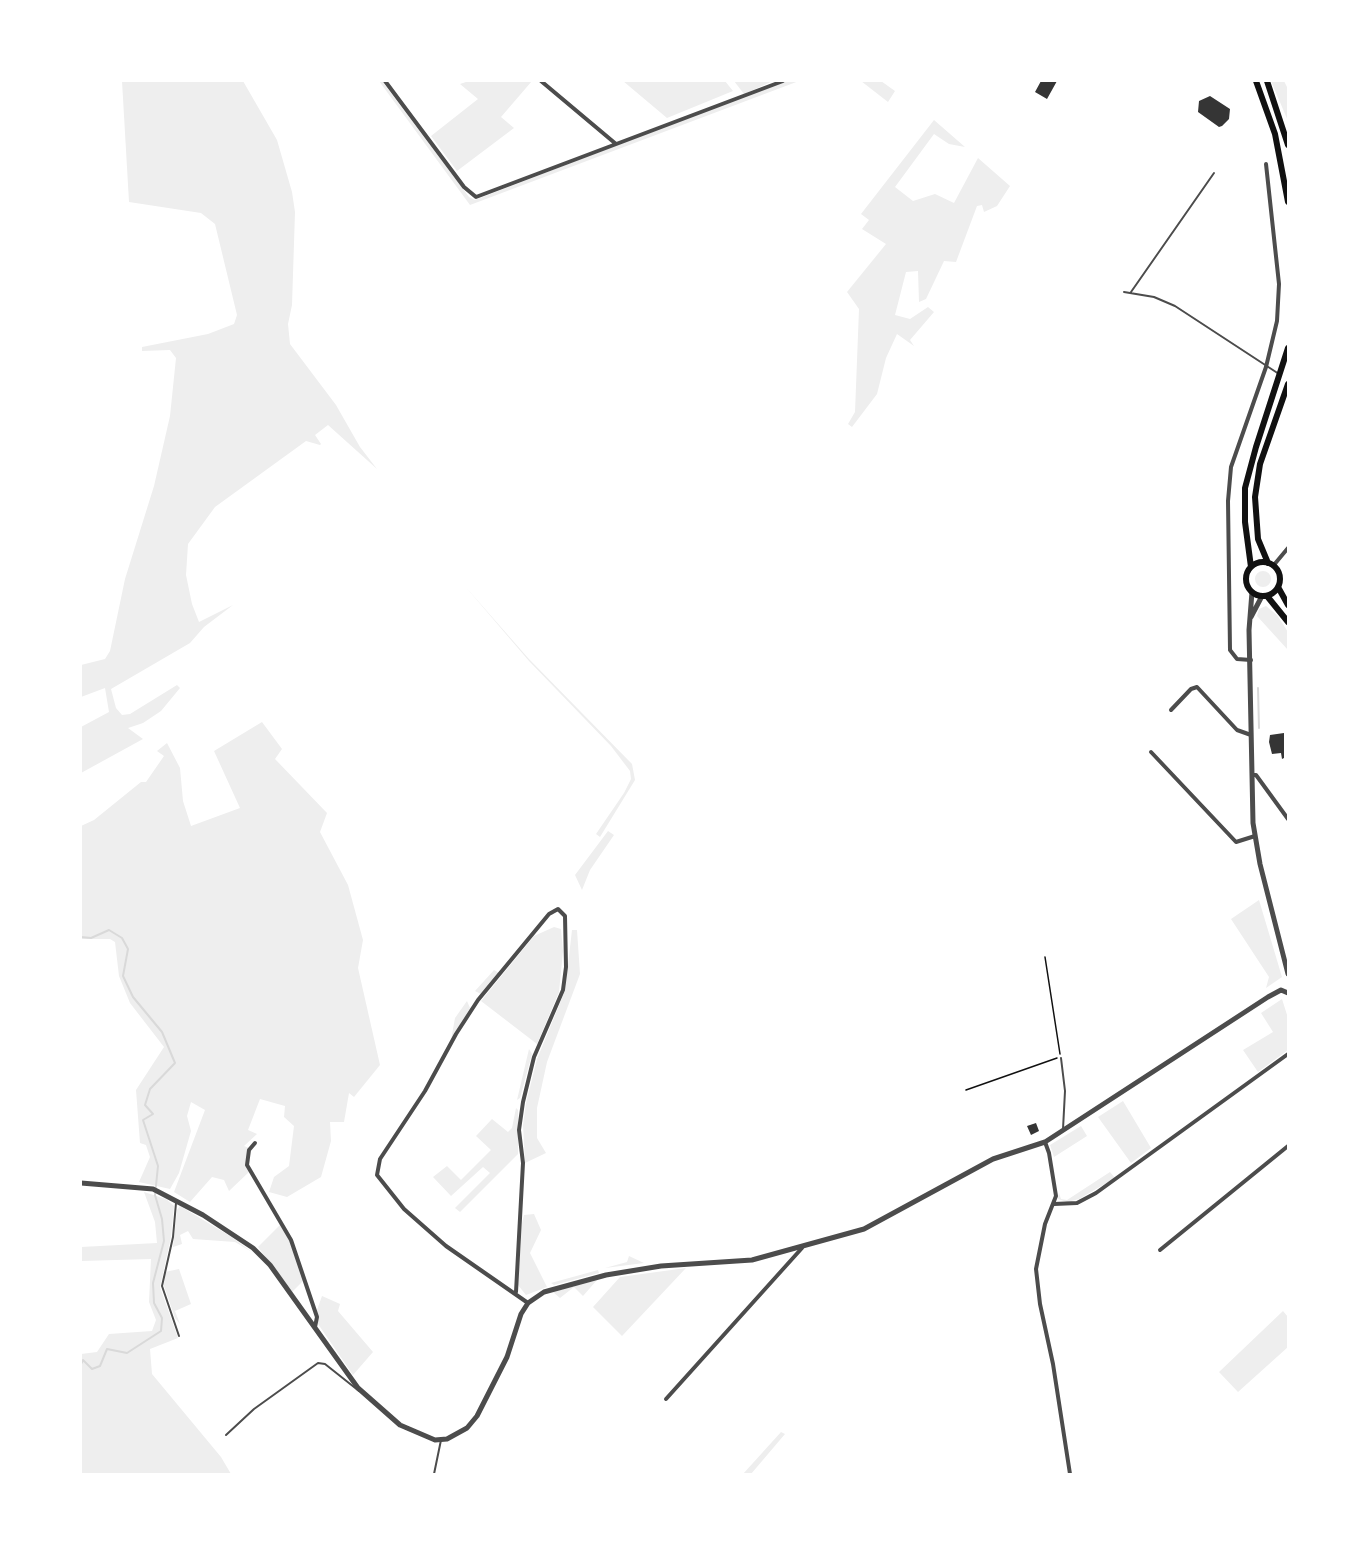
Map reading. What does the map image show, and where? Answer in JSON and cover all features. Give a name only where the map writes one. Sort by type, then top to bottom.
[{"type":"main road","points":[[1256,81],[1275,134],[1288,202]]},
{"type":"main road","points":[[1267,81],[1288,145]]},
{"type":"main road","points":[[1288,348],[1245,488],[1245,522],[1251,567],[1246,578],[1252,592],[1265,596],[1288,622]]},
{"type":"main road","points":[[1288,384],[1260,464],[1255,497],[1258,539],[1270,564],[1279,576],[1278,587],[1288,605]]},
{"type":"main road","points":[[1251,567],[1259,563],[1270,564]]},
{"type":"main road","points":[[1265,596],[1278,587]]},
{"type":"street","points":[[385,81],[473,196],[492,192],[783,81]]},
{"type":"street","points":[[541,81],[616,144]]},
{"type":"street","points":[[1251,660],[1237,659],[1230,650],[1228,490],[1231,467],[1266,367],[1276,321],[1279,284],[1266,164]]},
{"type":"street","points":[[1270,564],[1288,548]]},
{"type":"street","points":[[1252,592],[1250,618],[1251,735],[1255,836],[1288,974]]},
{"type":"street","points":[[1250,618],[1265,596]]},
{"type":"street","points":[[1171,710],[1191,689],[1197,687],[1237,730],[1251,735]]},
{"type":"street","points":[[1151,752],[1236,842],[1255,836]]},
{"type":"street","points":[[1252,775],[1256,775],[1288,819]]},
{"type":"street","points":[[516,1292],[523,1163],[519,1130],[534,1057],[563,990],[566,967],[565,916],[558,909],[549,914],[478,1000],[456,1034],[425,1091],[385,1151],[378,1167],[379,1181],[404,1209],[446,1246],[516,1292],[528,1303]]},
{"type":"street","points":[[81,1183],[153,1189],[161,1192],[253,1248],[270,1265],[362,1392],[400,1425],[416,1434],[441,1440],[460,1432],[477,1416],[507,1357],[521,1314],[528,1303],[544,1292],[606,1275],[671,1265],[752,1260],[864,1230],[993,1159],[1045,1142],[1063,1132],[1268,997],[1281,990],[1288,993]]},
{"type":"street","points":[[1054,1204],[1077,1203],[1096,1193],[1288,1054]]},
{"type":"street","points":[[1045,1142],[1056,1196],[1045,1224],[1036,1269],[1070,1474]]},
{"type":"street","points":[[255,1143],[249,1150],[247,1165],[291,1240],[317,1317],[314,1327]]},
{"type":"street","points":[[1160,1250],[1288,1146]]},
{"type":"street","points":[[666,1399],[802,1248]]},
{"type":"lane","points":[[1131,292],[1214,173]]},
{"type":"lane","points":[[1124,292],[1154,297],[1175,306],[1281,375]]},
{"type":"lane","points":[[1061,1057],[1065,1091],[1063,1132]]},
{"type":"lane","points":[[176,1200],[173,1237],[162,1286],[179,1336]]},
{"type":"lane","points":[[226,1435],[254,1409],[318,1363],[325,1364],[355,1391],[362,1392]]},
{"type":"lane","points":[[434,1474],[441,1440]]},
{"type":"path","points":[[966,1090],[1061,1057],[1046,957]]},
{"type":"shaded area","points":[[122,81],[243,81],[277,140],[292,192],[295,212],[292,305],[288,324],[290,344],[336,405],[360,447],[377,469],[328,425],[315,435],[320,445],[306,441],[215,507],[188,544],[186,575],[192,604],[199,622],[233,605],[204,627],[190,643],[111,689],[116,708],[122,715],[130,714],[177,685],[180,688],[161,711],[143,723],[128,728],[143,739],[81,773],[81,727],[109,712],[105,688],[81,697],[81,665],[105,659],[110,651],[125,579],[154,486],[170,416],[176,358],[170,350],[142,351],[142,347],[208,334],[234,324],[237,315],[215,224],[201,213],[129,202]]},
{"type":"shaded area","points":[[379,81],[382,81],[469,197],[475,200],[713,108],[788,81],[799,81],[470,205]]},
{"type":"shaded area","points":[[469,81],[532,81],[501,117],[514,128],[457,171],[431,136],[478,99],[460,84]]},
{"type":"shaded area","points":[[623,81],[725,81],[733,91],[667,118]]},
{"type":"shaded area","points":[[734,81],[773,81],[744,94]]},
{"type":"shaded area","points":[[861,81],[881,81],[895,91],[888,102]]},
{"type":"shaded area","points":[[1271,81],[1284,81],[1288,89],[1288,121]]},
{"type":"shaded area","points":[[934,120],[965,147],[949,144],[934,134],[895,187],[913,201],[935,194],[954,203],[978,158],[1010,186],[997,206],[984,212],[982,205],[977,206],[956,262],[944,261],[926,299],[919,302],[918,271],[906,272],[895,315],[910,319],[928,307],[934,312],[910,340],[914,346],[897,334],[886,358],[877,394],[852,427],[848,424],[855,412],[859,309],[847,292],[886,244],[862,229],[869,220],[861,214]]},
{"type":"shaded area","points":[[1263,571],[1269,573],[1271,579],[1269,585],[1263,587],[1257,585],[1255,579],[1257,573]]},
{"type":"shaded area","points":[[464,585],[528,658],[632,764],[635,780],[600,837],[596,834],[624,793],[631,779],[630,771],[611,746],[529,661]]},
{"type":"shaded area","points":[[1266,606],[1277,615],[1288,632],[1288,650],[1257,616],[1259,609]]},
{"type":"shaded area","points":[[262,722],[282,749],[275,759],[327,813],[320,832],[348,885],[363,940],[358,968],[380,1065],[354,1097],[349,1093],[344,1122],[330,1122],[331,1141],[321,1177],[287,1197],[269,1192],[274,1177],[289,1166],[294,1126],[284,1117],[285,1106],[260,1099],[248,1130],[257,1134],[244,1146],[249,1148],[249,1172],[229,1191],[224,1180],[212,1177],[190,1202],[174,1192],[205,1110],[191,1102],[187,1116],[191,1131],[179,1173],[170,1189],[139,1182],[150,1157],[146,1145],[140,1143],[136,1090],[164,1047],[130,1003],[119,976],[115,942],[110,939],[81,939],[81,826],[94,820],[141,782],[146,782],[164,756],[157,751],[167,743],[180,768],[183,801],[191,826],[240,808],[214,751]]},
{"type":"shaded area","points":[[608,831],[614,835],[590,870],[582,890],[575,875]]},
{"type":"shaded area","points":[[1259,900],[1282,977],[1266,988],[1269,977],[1231,919]]},
{"type":"shaded area","points":[[554,927],[561,929],[563,951],[559,992],[537,1044],[481,1001],[534,936]]},
{"type":"shaded area","points":[[572,930],[577,930],[580,974],[547,1062],[537,1108],[537,1138],[546,1153],[525,1163],[523,1125],[526,1103],[537,1059],[565,991]]},
{"type":"shaded area","points":[[494,970],[499,973],[481,994],[475,991]]},
{"type":"shaded area","points":[[1282,999],[1288,1018],[1288,1050],[1258,1072],[1243,1050],[1273,1032],[1261,1013]]},
{"type":"shaded area","points":[[467,1001],[470,1008],[451,1040],[455,1018]]},
{"type":"shaded area","points":[[529,1049],[532,1054],[520,1098],[517,1100]]},
{"type":"shaded area","points":[[1123,1101],[1151,1148],[1131,1163],[1098,1117]]},
{"type":"shaded area","points":[[516,1108],[518,1110],[518,1154],[460,1212],[455,1208],[490,1173],[483,1167],[451,1196],[433,1177],[447,1166],[461,1180],[491,1150],[476,1136],[492,1119],[508,1132],[512,1128]]},
{"type":"shaded area","points":[[1081,1126],[1087,1136],[1054,1157],[1050,1145]]},
{"type":"shaded area","points":[[1110,1172],[1115,1178],[1079,1199],[1067,1202],[1058,1199],[1059,1193],[1061,1199],[1067,1200]]},
{"type":"shaded area","points":[[144,1192],[166,1199],[174,1206],[171,1237],[160,1287],[178,1338],[150,1349],[152,1374],[221,1457],[231,1474],[81,1474],[81,1354],[97,1352],[109,1334],[152,1331],[156,1320],[149,1302],[151,1259],[81,1261],[81,1247],[157,1243],[155,1222]]},
{"type":"shaded area","points":[[180,1206],[252,1252],[235,1242],[193,1239],[188,1231],[180,1235],[182,1244],[173,1247],[177,1210]]},
{"type":"shaded area","points":[[534,1214],[541,1230],[530,1253],[547,1287],[526,1295],[518,1285],[522,1223],[524,1215]]},
{"type":"shaded area","points":[[280,1225],[290,1241],[304,1280],[292,1292],[258,1247]]},
{"type":"shaded area","points":[[629,1256],[644,1263],[605,1268],[627,1262]]},
{"type":"shaded area","points":[[686,1268],[622,1336],[593,1307],[620,1277]]},
{"type":"shaded area","points":[[179,1269],[191,1304],[175,1311],[180,1324],[175,1318],[164,1286],[165,1272]]},
{"type":"shaded area","points":[[598,1270],[599,1273],[554,1285],[551,1283]]},
{"type":"shaded area","points":[[597,1280],[583,1296],[574,1287],[560,1298],[553,1292]]},
{"type":"shaded area","points":[[322,1296],[340,1304],[338,1311],[373,1352],[353,1375],[318,1324],[317,1310]]},
{"type":"shaded area","points":[[1283,1311],[1288,1317],[1288,1347],[1238,1392],[1219,1372]]},
{"type":"shaded area","points":[[781,1432],[785,1434],[751,1474],[743,1474]]},
{"type":"building","points":[[1041,81],[1057,81],[1047,99],[1035,92]]},
{"type":"building","points":[[1210,96],[1230,109],[1229,119],[1222,126],[1219,127],[1198,112],[1199,101]]},
{"type":"building","points":[[1284,733],[1284,758],[1282,759],[1281,753],[1272,754],[1269,742],[1270,735]]},
{"type":"building","points":[[1036,1123],[1039,1131],[1031,1135],[1027,1126]]},
{"type":"waterway","points":[[1258,688],[1259,728]]},
{"type":"waterway","points":[[81,937],[91,938],[109,930],[122,938],[128,949],[123,976],[133,997],[162,1032],[175,1063],[150,1089],[145,1105],[153,1114],[143,1120],[158,1166],[155,1195],[162,1219],[164,1241],[153,1283],[154,1303],[162,1318],[161,1331],[127,1353],[107,1349],[100,1366],[92,1369],[83,1360],[81,1364]]}]
